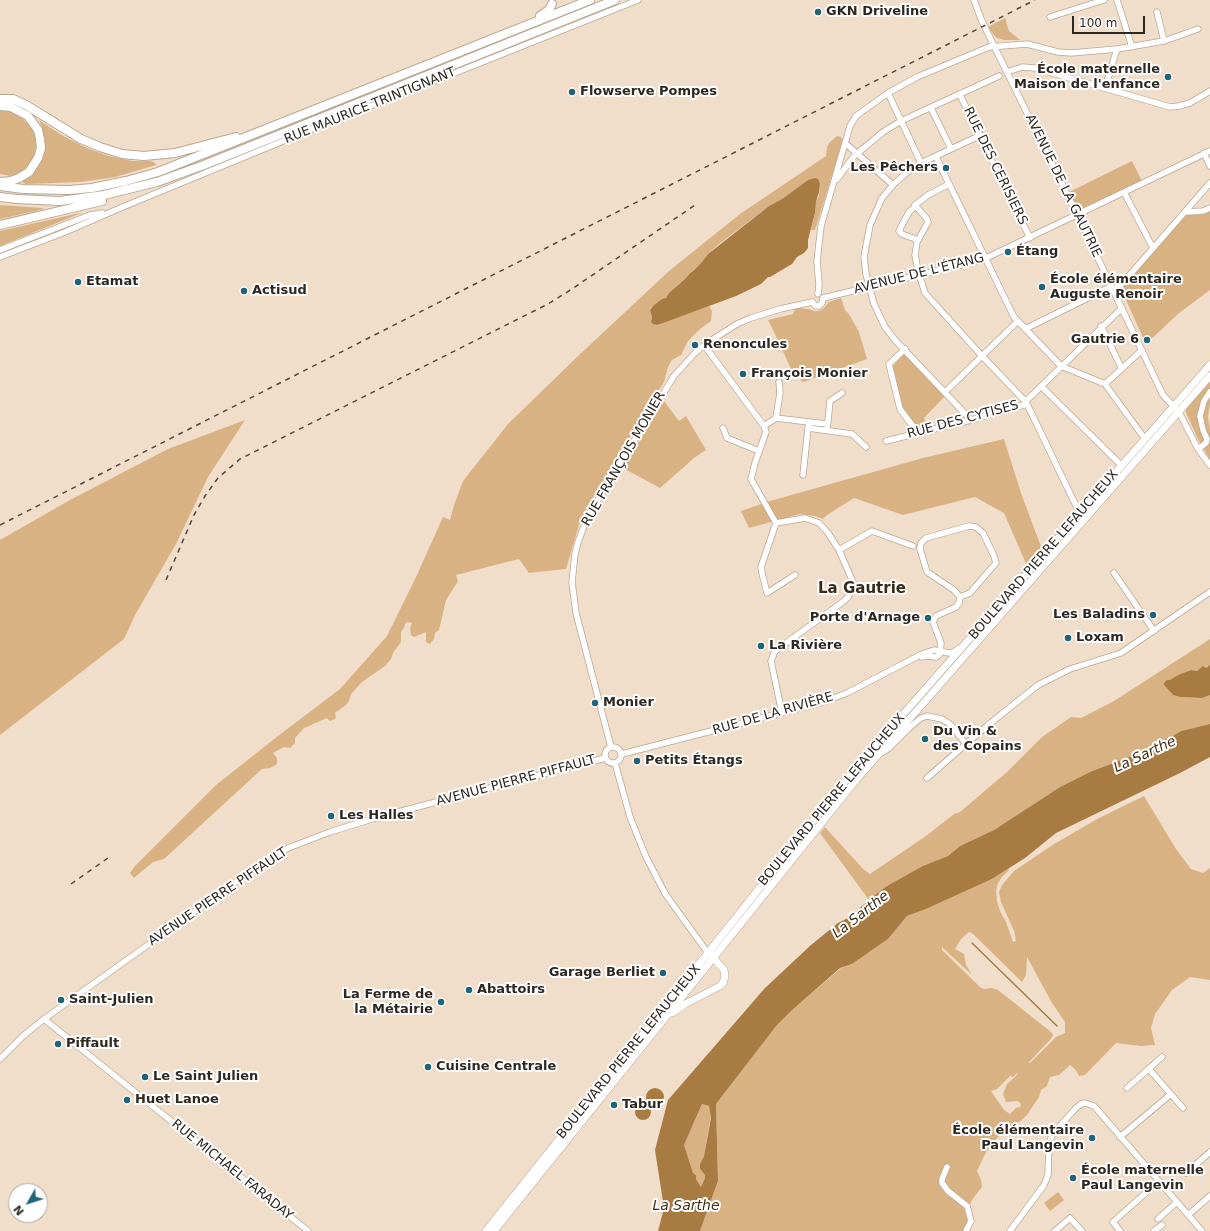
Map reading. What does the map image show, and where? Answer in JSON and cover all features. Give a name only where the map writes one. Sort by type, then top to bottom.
[{"type":"highway","points":[[0,186],[23,189],[68,190],[92,188],[126,181],[158,172],[590,0]]},
{"type":"highway","points":[[403,75],[460,47],[538,16],[549,10],[552,2]]},
{"type":"highway","points":[[0,196],[17,199],[49,201],[88,198],[136,188],[204,165],[616,4]]},
{"type":"highway","points":[[0,99],[13,100],[26,105],[81,139],[122,154],[144,156],[175,153],[264,130]]},
{"type":"highway","points":[[0,106],[11,107],[28,116],[36,125],[41,142],[38,158],[29,172],[11,181],[0,182]]},
{"type":"highway","points":[[0,225],[138,191],[179,177],[204,165]]},
{"type":"main road","name":"BOULEVARD PIERRE LEFAUCHEUX","points":[[494,1231],[662,1021],[849,776],[1210,364]]},
{"type":"main road","name":"BOULEVARD PIERRE LEFAUCHEUX","points":[[486,1231],[856,780],[1210,376]]},
{"type":"main road","points":[[662,1021],[678,1008],[723,983],[725,976],[724,970],[711,955]]},
{"type":"street","name":"RUE MAURICE TRINTIGNANT","points":[[0,258],[361,109],[382,102],[616,4],[638,0]]},
{"type":"street","name":"AVENUE DE LA GAUTRIE","points":[[974,0],[981,19],[1077,214],[1163,394],[1178,412],[1198,449],[1210,466]]},
{"type":"street","points":[[1050,17],[1104,0]]},
{"type":"street","points":[[1117,0],[1132,47]]},
{"type":"street","points":[[1157,12],[1164,41]]},
{"type":"street","points":[[812,302],[813,296],[820,296],[817,261],[821,226],[853,118],[888,93],[917,77],[994,46],[1027,44],[1058,52],[1071,53],[1117,49],[1164,41],[1198,29]]},
{"type":"street","points":[[1106,88],[1117,49]]},
{"type":"street","points":[[1007,72],[1022,67],[1032,67],[1170,107],[1179,106],[1190,102],[1210,92]]},
{"type":"street","points":[[833,185],[846,166],[876,136],[901,121],[999,76]]},
{"type":"street","points":[[888,93],[921,163]]},
{"type":"street","name":"RUE DES CERISIERS","points":[[960,95],[981,135],[1030,238]]},
{"type":"street","points":[[931,108],[951,149]]},
{"type":"street","points":[[971,420],[890,333],[880,318],[869,287],[864,257],[870,225],[882,198],[893,185],[905,174],[921,163],[981,135]]},
{"type":"street","points":[[845,143],[893,185]]},
{"type":"street","name":"AVENUE DE L'ÉTANG","points":[[812,302],[816,306],[819,306],[823,302],[820,296],[869,287],[985,259],[1210,150]]},
{"type":"street","points":[[1204,153],[1210,166]]},
{"type":"street","points":[[936,156],[1011,312],[1025,329],[1061,366],[1105,384],[1145,439]]},
{"type":"street","points":[[1025,329],[1108,288],[1113,289],[1120,286],[1210,183]]},
{"type":"street","points":[[918,240],[902,234],[900,231],[905,218],[912,208],[925,197],[949,184]]},
{"type":"street","points":[[1124,192],[1153,248]]},
{"type":"street","name":"RUE MAURICE TRINTIGNANT","points":[[0,250],[90,215],[103,213],[125,206]]},
{"type":"street","points":[[916,206],[928,222],[918,240],[915,255],[919,275],[925,293],[1026,402],[1080,514]]},
{"type":"street","points":[[1186,212],[1203,211],[1210,208]]},
{"type":"street","name":"RUE FRANÇOIS MONIER","points":[[611,747],[576,613],[572,582],[575,554],[588,516],[674,376],[704,345],[732,327],[751,318],[812,302]]},
{"type":"street","name":"RUE DES CYTISES","points":[[886,442],[1024,405],[1101,326],[1122,308]]},
{"type":"street","points":[[945,392],[1018,321]]},
{"type":"street","points":[[1101,326],[1122,369]]},
{"type":"street","points":[[704,345],[764,426],[766,432],[759,451],[752,479],[776,523],[761,567],[767,594],[795,574]]},
{"type":"street","points":[[905,349],[889,364],[900,409],[918,433]]},
{"type":"street","points":[[1105,384],[1142,350]]},
{"type":"street","points":[[776,418],[780,393],[779,382]]},
{"type":"street","points":[[1041,386],[1122,466]]},
{"type":"street","points":[[1198,449],[1206,443],[1207,439],[1203,430],[1200,416],[1204,401],[1210,392]]},
{"type":"street","points":[[827,427],[830,401],[842,393]]},
{"type":"street","points":[[764,426],[776,418],[827,427],[852,434],[866,447]]},
{"type":"street","points":[[803,475],[809,425]]},
{"type":"street","points":[[723,428],[727,438],[759,451]]},
{"type":"street","points":[[776,523],[805,518],[812,520],[825,528],[838,550],[853,582],[851,593],[844,601],[775,651],[771,661],[782,713]]},
{"type":"street","points":[[969,526],[976,527],[983,533],[996,563],[970,593],[960,597],[954,590],[927,572],[920,549],[921,543],[926,538],[969,526]]},
{"type":"street","points":[[838,550],[872,531],[913,546]]},
{"type":"street","points":[[1114,573],[1154,631]]},
{"type":"street","points":[[927,778],[1038,685],[1070,669],[1122,653],[1210,592]]},
{"type":"street","points":[[940,651],[941,644],[934,625],[934,620],[936,616],[956,607],[959,603],[960,597]]},
{"type":"street","name":"RUE DE LA RIVIÈRE","points":[[622,754],[820,703],[847,693],[918,657],[936,656],[940,654],[940,651],[949,654],[954,652],[968,636],[977,631]]},
{"type":"street","points":[[881,753],[889,748],[921,718],[927,716],[942,719],[950,724],[966,744]]},
{"type":"street","points":[[611,747],[617,748],[622,754],[620,760],[616,764],[608,762],[605,758],[606,752],[611,747]]},
{"type":"street","name":"AVENUE PIERRE PIFFAULT","points":[[0,1059],[23,1036],[44,1019],[247,874],[288,848],[330,832],[375,818],[605,758]]},
{"type":"street","points":[[616,764],[628,812],[646,857],[666,895],[711,955]]},
{"type":"street","name":"RUE MICHAEL FARADAY","points":[[44,1019],[308,1231]]},
{"type":"street","points":[[1127,1088],[1162,1057]]},
{"type":"street","points":[[1149,1069],[1183,1108]]},
{"type":"street","points":[[1120,1137],[1171,1094]]},
{"type":"street","points":[[1010,1231],[1044,1185],[1048,1175],[1050,1139],[1054,1132],[1075,1109],[1081,1104],[1085,1103],[1094,1106],[1202,1231]]},
{"type":"street","points":[[1186,1173],[1210,1152]]},
{"type":"street","points":[[947,1166],[942,1183],[948,1191],[967,1206],[972,1222],[966,1231]]},
{"type":"street","points":[[1120,1231],[1113,1222],[1159,1181]]},
{"type":"street","points":[[1188,1215],[1210,1196]]},
{"type":"street","points":[[1158,1219],[1177,1202]]},
{"type":"street","points":[[1055,1231],[1070,1218],[1082,1231]]},
{"type":"street","points":[[1154,1231],[1162,1225]]},
{"type":"shaded area","points":[[1005,18],[1009,31],[1020,40],[1004,40],[997,38],[988,27]]},
{"type":"shaded area","points":[[0,110],[14,113],[23,119],[32,129],[35,136],[35,154],[32,160],[27,167],[18,174],[10,176],[0,174]]},
{"type":"shaded area","points":[[39,120],[63,136],[89,149],[109,156],[132,161],[151,161],[156,165],[115,177],[81,182],[25,184],[22,182],[43,153],[44,138]]},
{"type":"shaded area","points":[[837,136],[841,137],[843,140],[815,230],[811,230],[816,202],[819,196],[820,184],[808,180],[782,199],[769,206],[719,244],[669,293],[666,298],[650,309],[652,317],[651,322],[657,325],[709,306],[712,311],[711,321],[688,341],[681,355],[672,360],[668,367],[664,382],[591,501],[579,525],[566,569],[529,573],[519,559],[456,575],[458,581],[446,600],[439,630],[435,633],[434,639],[430,644],[426,642],[426,632],[414,637],[411,635],[410,628],[412,623],[407,622],[401,632],[401,642],[393,653],[391,659],[385,666],[362,682],[351,694],[346,705],[335,713],[335,719],[330,721],[327,718],[304,728],[295,738],[295,743],[290,748],[284,747],[273,753],[277,758],[276,765],[270,768],[262,769],[164,859],[153,862],[134,878],[130,873],[135,866],[216,785],[340,689],[387,636],[443,517],[450,520],[463,481],[508,424],[669,271],[740,214],[826,156],[829,143]]},
{"type":"shaded area","points":[[1132,161],[1143,183],[1077,214],[1067,193]]},
{"type":"shaded area","points":[[0,205],[42,208],[44,209],[0,219]]},
{"type":"shaded area","points":[[1210,210],[1210,290],[1179,313],[1146,344],[1121,289],[1186,214]]},
{"type":"shaded area","points":[[84,212],[0,246],[0,231]]},
{"type":"shaded area","points":[[841,298],[845,310],[849,314],[859,332],[867,359],[803,382],[792,371],[768,320],[793,314],[795,309],[799,308],[818,311],[823,309],[829,302]]},
{"type":"shaded area","points":[[904,354],[908,356],[945,396],[924,418],[927,428],[919,430],[901,406],[893,366]]},
{"type":"shaded area","points":[[1210,380],[1210,403],[1208,417],[1210,430],[1210,460],[1198,439],[1185,408]]},
{"type":"shaded area","points":[[664,401],[679,421],[686,416],[706,450],[694,458],[660,488],[623,468]]},
{"type":"shaded area","points":[[245,420],[208,477],[176,544],[135,615],[124,639],[0,735],[0,540],[70,500],[168,449]]},
{"type":"shaded area","points":[[1004,439],[1022,496],[1042,549],[1027,566],[1004,513],[975,497],[903,515],[854,498],[823,519],[815,516],[800,514],[749,528],[741,511],[770,501],[923,458]]},
{"type":"shaded area","points":[[1210,639],[1210,665],[1197,671],[1191,670],[1178,675],[1164,685],[1173,695],[1180,697],[1202,698],[1210,695],[1210,724],[1181,731],[1158,742],[1148,750],[1092,771],[1060,787],[994,830],[960,846],[948,856],[887,886],[869,900],[820,833],[825,827],[863,869],[870,874],[926,836],[954,814],[960,812],[1007,772],[1042,737],[1071,717],[1081,718],[1114,701]]},
{"type":"shaded area","points":[[1144,796],[1176,849],[1191,869],[1203,873],[1210,868],[1210,980],[1190,977],[1172,990],[1155,1014],[1151,1028],[1155,1045],[1141,1046],[1116,1043],[1085,1075],[1079,1076],[1076,1070],[1070,1065],[1059,1075],[1050,1077],[1047,1086],[1041,1090],[1039,1097],[1027,1115],[1008,1132],[1007,1129],[992,1143],[984,1156],[977,1171],[982,1187],[972,1200],[969,1207],[972,1217],[964,1231],[700,1231],[718,1181],[716,1104],[777,1025],[841,968],[852,964],[888,939],[907,916],[992,879],[1008,869],[1009,870],[998,883],[996,891],[997,901],[1013,942],[1016,941],[1014,931],[1001,902],[999,892],[1002,885],[1014,871],[1054,844],[1099,818]],"holes":[[[969,932],[972,933],[1022,982],[1026,975],[1027,957],[1052,1003],[1065,1022],[1065,1033],[1056,1037],[1031,1062],[1028,1063],[1051,1039],[1053,1035],[1051,1032],[998,990],[992,988],[984,989],[980,987],[942,950],[942,947],[972,975],[966,965],[964,954],[955,949],[961,939]],[[1018,1072],[1016,1076],[1007,1084],[1003,1094],[1006,1102],[1018,1101],[1021,1104],[1020,1107],[1016,1108],[1010,1114],[1004,1110],[991,1091],[997,1089],[1010,1076],[1013,1077]]]},
{"type":"shaded area","points":[[702,1104],[709,1106],[711,1115],[704,1156],[700,1164],[700,1169],[705,1175],[701,1187],[696,1179],[696,1174],[693,1174],[684,1145]]},
{"type":"shaded area","points":[[1058,1192],[1064,1200],[1050,1211],[1044,1203]]},
{"type":"water","points":[[815,178],[818,179],[820,184],[808,240],[808,248],[804,253],[797,257],[792,264],[768,277],[761,284],[736,296],[657,325],[651,322],[652,317],[650,310],[653,306],[662,299],[666,298],[669,293],[702,262],[708,254],[769,206],[782,199],[808,180]]},
{"type":"water","points":[[1210,665],[1210,695],[1202,698],[1180,697],[1173,695],[1164,685],[1167,680],[1170,680],[1178,675],[1191,670],[1197,671],[1203,666],[1206,668]]},
{"type":"water","name":"La Sarthe","points":[[1210,724],[1210,757],[1056,833],[1025,858],[992,879],[907,916],[888,939],[852,964],[840,968],[790,1012],[777,1025],[716,1104],[718,1181],[700,1231],[658,1231],[664,1208],[655,1150],[668,1100],[765,988],[811,945],[838,923],[848,918],[887,886],[923,866],[948,856],[960,846],[994,830],[1060,787],[1092,771],[1148,750],[1158,742],[1181,731]],"holes":[[[702,1104],[709,1106],[711,1118],[704,1156],[700,1164],[700,1169],[705,1175],[701,1187],[696,1179],[696,1175],[693,1173],[684,1145]]]},
{"type":"water","points":[[655,1088],[661,1091],[664,1097],[661,1103],[655,1106],[649,1103],[646,1097],[649,1091]]},
{"type":"water","points":[[640,1104],[646,1104],[651,1109],[649,1118],[646,1120],[640,1120],[635,1115],[635,1109]]},
{"type":"waterway","points":[[972,943],[1057,1026]]},
{"type":"railway","points":[[0,525],[1035,0]]},
{"type":"railway","points":[[166,580],[194,515],[205,496],[218,478],[240,459],[548,304],[698,203]]},
{"type":"railway","points":[[71,884],[108,858]]},
{"type":"place","name":"GKN Driveline","points":[[818,12]]},
{"type":"place","name":"École maternelle Maison de l'enfance","points":[[1168,77]]},
{"type":"place","name":"Flowserve Pompes","points":[[572,92]]},
{"type":"place","name":"Les Pêchers","points":[[946,168]]},
{"type":"place","name":"Étang","points":[[1008,252]]},
{"type":"place","name":"Etamat","points":[[78,282]]},
{"type":"place","name":"École élémentaire Auguste Renoir","points":[[1042,287]]},
{"type":"place","name":"Actisud","points":[[244,291]]},
{"type":"place","name":"Gautrie 6","points":[[1147,340]]},
{"type":"place","name":"Renoncules","points":[[695,345]]},
{"type":"place","name":"François Monier","points":[[743,374]]},
{"type":"place","name":"Les Baladins","points":[[1153,615]]},
{"type":"place","name":"Porte d'Arnage","points":[[928,618]]},
{"type":"place","name":"Loxam","points":[[1068,638]]},
{"type":"place","name":"La Rivière","points":[[761,646]]},
{"type":"place","name":"Monier","points":[[595,703]]},
{"type":"place","name":"Du Vin & des Copains","points":[[925,739]]},
{"type":"place","name":"Petits Étangs","points":[[637,761]]},
{"type":"place","name":"Les Halles","points":[[331,816]]},
{"type":"place","name":"Garage Berliet","points":[[663,973]]},
{"type":"place","name":"Abattoirs","points":[[469,990]]},
{"type":"place","name":"Saint-Julien","points":[[61,1000]]},
{"type":"place","name":"La Ferme de la Métairie","points":[[441,1002]]},
{"type":"place","name":"Piffault","points":[[58,1044]]},
{"type":"place","name":"Cuisine Centrale","points":[[428,1067]]},
{"type":"place","name":"Le Saint Julien","points":[[145,1077]]},
{"type":"place","name":"Huet Lanoe","points":[[127,1100]]},
{"type":"place","name":"Tabur","points":[[614,1105]]},
{"type":"place","name":"École élémentaire Paul Langevin","points":[[1092,1138]]},
{"type":"place","name":"École maternelle Paul Langevin","points":[[1073,1178]]},
{"type":"district","name":"La Gautrie","points":[[862,589]]}]
